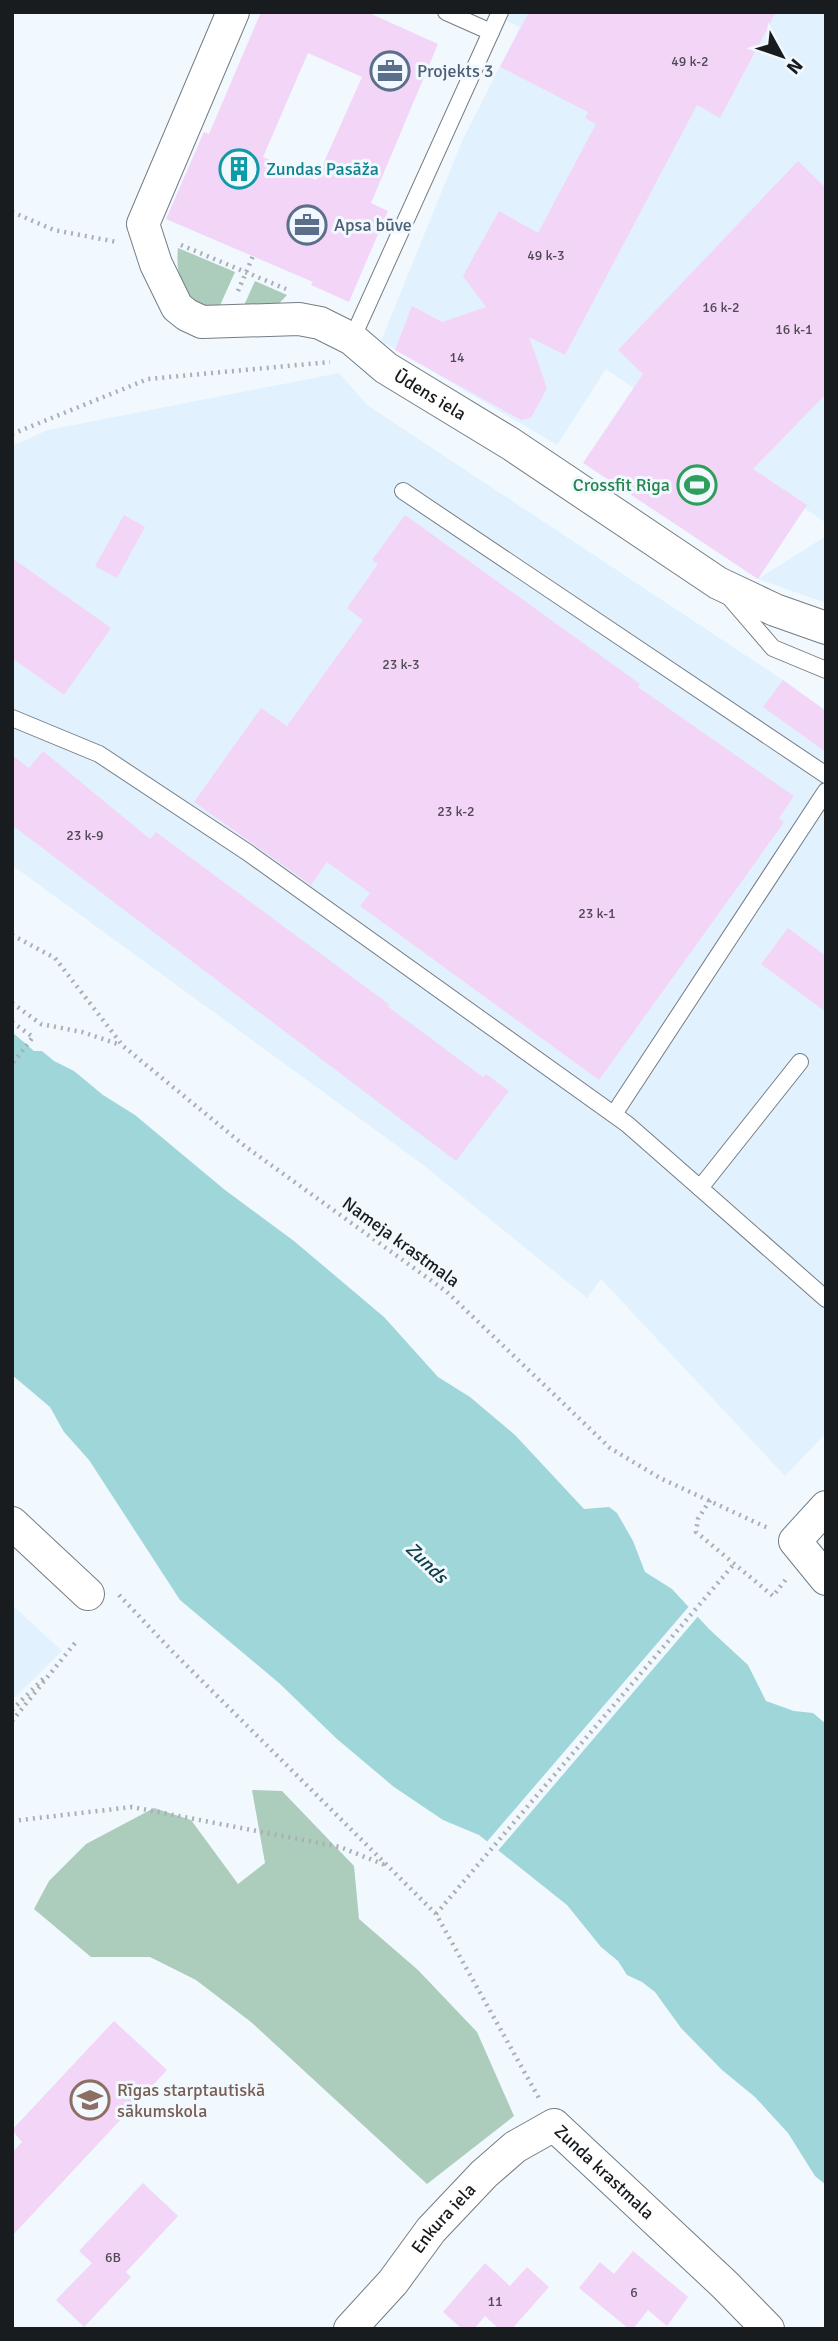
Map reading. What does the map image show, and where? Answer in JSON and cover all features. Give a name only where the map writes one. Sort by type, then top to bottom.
[{"type":"street","points":[[143,224],[233,12]]},
{"type":"street","name":"Ūdens iela","points":[[143,224],[156,264],[177,307],[187,315],[202,322],[299,319],[320,323],[352,338],[386,368],[511,443],[718,583],[775,610],[826,628]]},
{"type":"street","points":[[826,1507],[795,1541],[826,1578]]},
{"type":"street","points":[[12,1523],[102,1592]]},
{"type":"street","name":"Enkura iela","points":[[351,2329],[393,2282],[431,2230],[484,2174],[515,2147],[554,2125]]},
{"type":"street","name":"Zunda krastmala","points":[[554,2125],[726,2285],[768,2329]]},
{"type":"lane","points":[[446,12],[491,32]]},
{"type":"lane","points":[[352,338],[500,12]]},
{"type":"lane","points":[[403,491],[826,775]]},
{"type":"lane","points":[[718,583],[772,648],[826,670]]},
{"type":"lane","points":[[12,718],[99,754],[247,852],[614,1114],[826,1299]]},
{"type":"lane","points":[[614,1114],[826,791]]},
{"type":"lane","points":[[700,1188],[800,1062]]},
{"type":"path","points":[[12,212],[54,230],[116,242],[143,224],[171,240],[297,293]]},
{"type":"path","points":[[247,268],[253,256]]},
{"type":"path","points":[[12,434],[148,379],[303,363],[340,362],[352,338]]},
{"type":"path","name":"Nameja krastmala","points":[[12,935],[55,958],[123,1045],[246,1147],[447,1292],[610,1448],[660,1478],[795,1541]]},
{"type":"path","points":[[12,1003],[41,1024],[82,1032],[123,1045]]},
{"type":"path","points":[[12,1022],[33,1037],[12,1064]]},
{"type":"path","points":[[710,1500],[698,1519],[696,1532],[729,1559],[733,1566],[741,1569],[773,1596]]},
{"type":"path","points":[[436,1914],[733,1566]]},
{"type":"path","name":"Zunda krastmala","points":[[102,1592],[172,1651],[436,1914],[554,2125]]},
{"type":"path","points":[[12,1721],[75,1643]]},
{"type":"path","points":[[12,1710],[63,1659]]},
{"type":"path","points":[[12,1821],[132,1807],[340,1847],[388,1866]]},
{"type":"shaded area","points":[[488,12],[826,12],[826,523],[606,369],[557,445],[381,341],[463,139],[520,27]]},
{"type":"shaded area","points":[[339,373],[367,405],[826,711],[826,1433],[785,1476],[601,1279],[587,1298],[422,1164],[12,865],[12,446],[48,430]]},
{"type":"shaded area","points":[[826,536],[826,603],[758,579]]},
{"type":"shaded area","points":[[12,1605],[62,1651],[12,1700]]},
{"type":"green space","points":[[178,248],[235,272],[217,312],[198,306],[186,293],[178,271]]},
{"type":"green space","points":[[255,281],[287,295],[272,311],[241,312]]},
{"type":"green space","points":[[252,1790],[282,1791],[354,1866],[359,1919],[418,1970],[477,2032],[514,2116],[427,2184],[251,2022],[196,1980],[150,1957],[91,1957],[34,1909],[49,1881],[86,1844],[154,1808],[191,1820],[238,1884],[265,1863]]},
{"type":"water","name":"Zunds","points":[[12,1032],[34,1051],[42,1051],[54,1061],[74,1071],[103,1095],[135,1115],[225,1190],[294,1241],[384,1317],[438,1377],[470,1397],[515,1435],[584,1509],[609,1507],[617,1513],[633,1541],[645,1572],[672,1589],[709,1629],[748,1665],[766,1701],[794,1711],[813,1713],[825,1723],[826,2185],[815,2176],[788,2133],[755,2097],[722,2070],[681,2028],[655,1992],[627,1975],[618,1961],[601,1947],[567,1905],[479,1835],[443,1820],[394,1787],[337,1739],[279,1683],[180,1600],[89,1460],[64,1432],[50,1407],[12,1375]]},
{"type":"pier","points":[[691,1604],[700,1614],[496,1853],[485,1844]]},
{"type":"building","name":"Zundas Pasāža","points":[[261,12],[367,12],[438,44],[371,203],[388,211],[349,302],[311,285],[313,282],[166,219],[204,132],[209,134]],"holes":[[[308,53],[362,77],[316,180],[263,157]]]},
{"type":"building","points":[[529,12],[776,12],[720,118],[697,105],[565,355],[529,337],[547,388],[531,418],[521,420],[395,350],[412,306],[442,322],[486,307],[463,276],[499,211],[538,233],[596,124],[585,118],[588,112],[500,67]]},
{"type":"building","points":[[798,161],[826,188],[826,394],[753,469],[807,505],[758,579],[583,463],[643,374],[618,350]]},
{"type":"building","points":[[124,515],[145,527],[117,578],[95,566]]},
{"type":"building","points":[[405,515],[640,684],[638,687],[794,796],[779,818],[784,822],[599,1080],[360,906],[370,893],[327,862],[311,885],[194,802],[261,708],[287,726],[363,620],[347,608],[378,564],[372,560]]},
{"type":"building","points":[[12,558],[111,628],[64,695],[12,658]]},
{"type":"building","points":[[783,680],[826,711],[826,752],[763,707]]},
{"type":"building","points":[[43,751],[150,839],[156,832],[483,1077],[486,1074],[509,1091],[456,1161],[12,825],[12,755],[29,768]]},
{"type":"building","points":[[788,928],[826,956],[826,1012],[761,964]]},
{"type":"building","name":"Rīgas starptautiskā sākumskola","points":[[114,2021],[167,2070],[12,2236],[12,2153],[22,2142],[12,2130]]},
{"type":"building","points":[[143,2183],[178,2216],[126,2272],[131,2277],[84,2327],[56,2300],[92,2263],[79,2251]]},
{"type":"building","points":[[633,2251],[688,2297],[667,2326],[648,2310],[633,2329],[629,2329],[579,2288],[600,2262],[614,2274]]},
{"type":"building","points":[[485,2263],[510,2286],[527,2267],[549,2287],[512,2329],[499,2329],[485,2316],[474,2329],[462,2329],[443,2312]]},
{"type":"place","name":"Projekts 3","points":[[390,71]]},
{"type":"place","name":"Zundas Pasāža","points":[[239,169]]},
{"type":"place","name":"Apsa būve","points":[[307,225]]},
{"type":"place","name":"Crossfit Riga","points":[[697,485]]},
{"type":"place","name":"Rīgas starptautiskā sākumskola","points":[[90,2100]]}]
